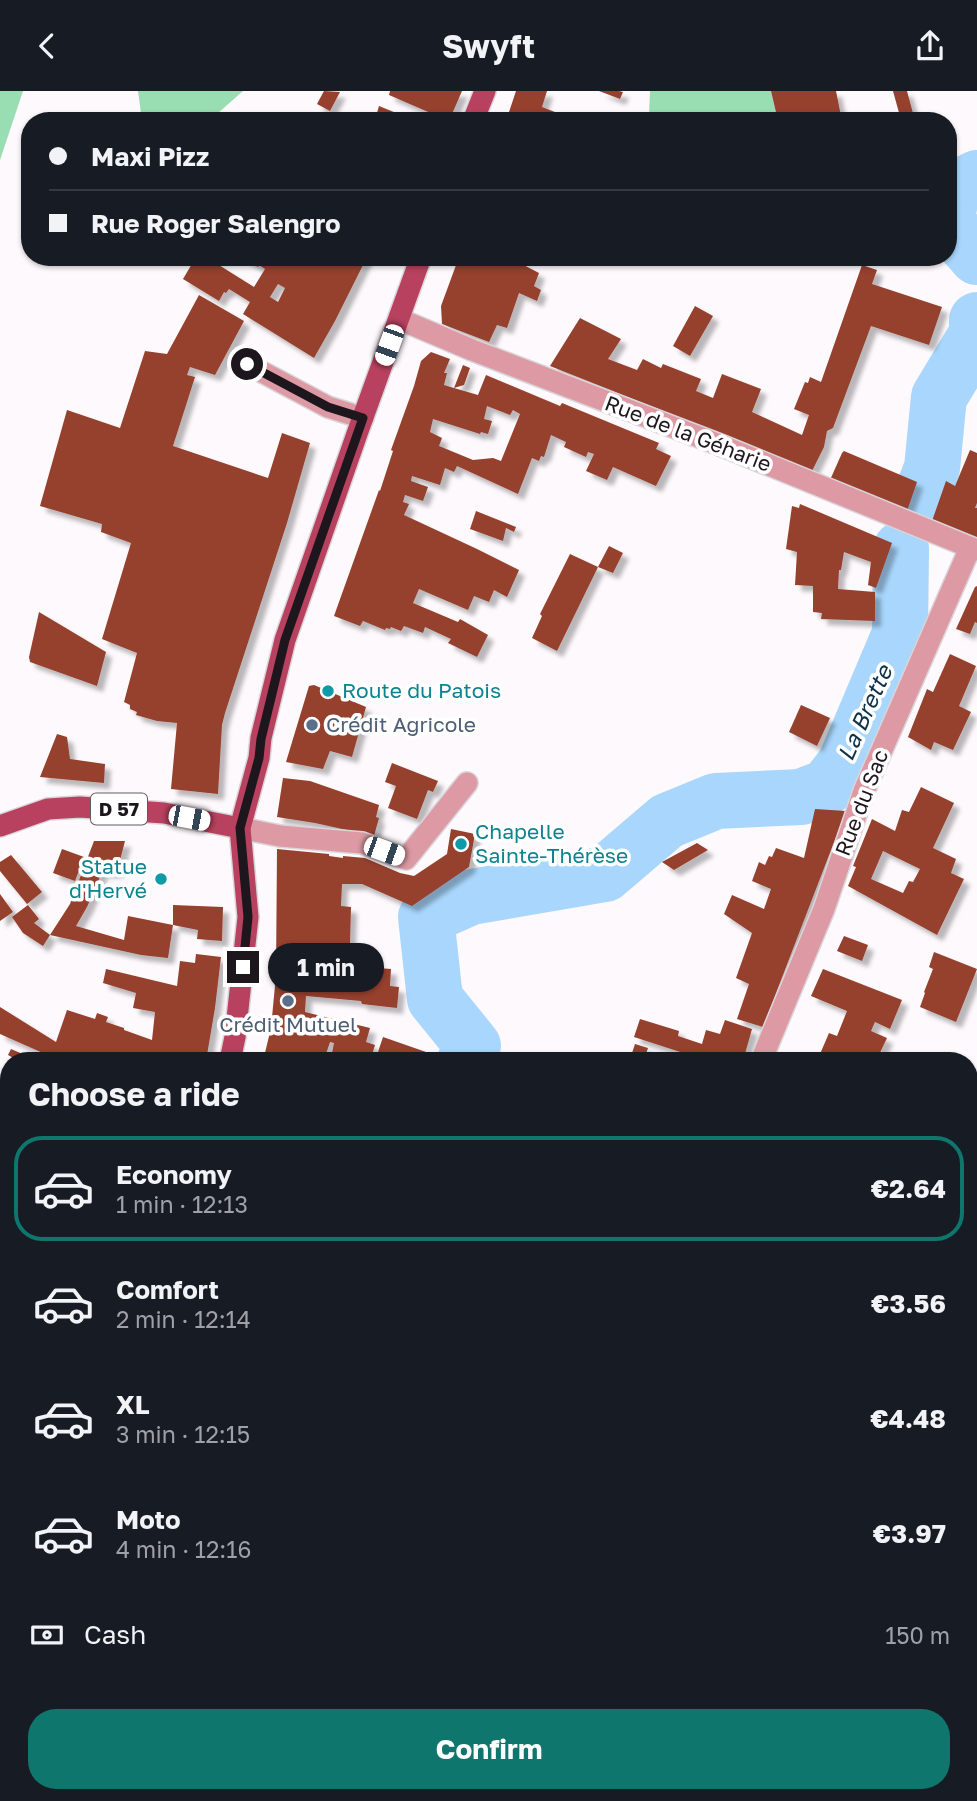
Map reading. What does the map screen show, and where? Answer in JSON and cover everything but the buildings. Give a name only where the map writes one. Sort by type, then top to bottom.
[{"type":"main road","points":[[477,112],[485,91]]},
{"type":"main road","points":[[232,1052],[248,917],[240,828],[259,758],[261,739],[285,640],[418,266]]},
{"type":"main road","name":"D 57","points":[[0,826],[48,809],[88,807],[164,813],[240,828]]},
{"type":"street","name":"Rue de la Géharie","points":[[399,319],[472,350],[720,445],[973,549]]},
{"type":"street","points":[[247,364],[328,407],[363,418]]},
{"type":"street","name":"Rue du Sac","points":[[765,1052],[824,909],[864,792],[973,549]]},
{"type":"street","points":[[240,828],[280,836],[362,843],[406,859],[467,783]]},
{"type":"green space","points":[[0,91],[23,91],[0,160]]},
{"type":"green space","points":[[138,91],[243,91],[219,112],[141,112]]},
{"type":"green space","points":[[650,91],[771,91],[776,112],[649,112]]},
{"type":"waterway","name":"La Brette","points":[[957,188],[977,178]]},
{"type":"waterway","name":"La Brette","points":[[957,234],[977,257]]},
{"type":"waterway","name":"La Brette","points":[[915,512],[932,468],[939,397],[977,334],[977,320]]},
{"type":"waterway","name":"La Brette","points":[[470,1052],[473,1046],[435,999],[426,917],[471,897],[605,874],[667,821],[716,801],[801,797],[827,787],[845,764],[900,634],[901,549]]},
{"type":"place","name":"Route du Patois","points":[[328,691]]},
{"type":"place","name":"Crédit Agricole","points":[[312,725]]},
{"type":"place","name":"Chapelle Sainte-Thérèse","points":[[461,844]]},
{"type":"place","name":"Statue d'Hervé","points":[[161,879]]},
{"type":"place","name":"Crédit Mutuel","points":[[288,1001]]},
{"type":"route","points":[[243,967],[248,917],[240,828],[259,758],[261,739],[285,640],[363,418],[328,407],[247,364]]}]
